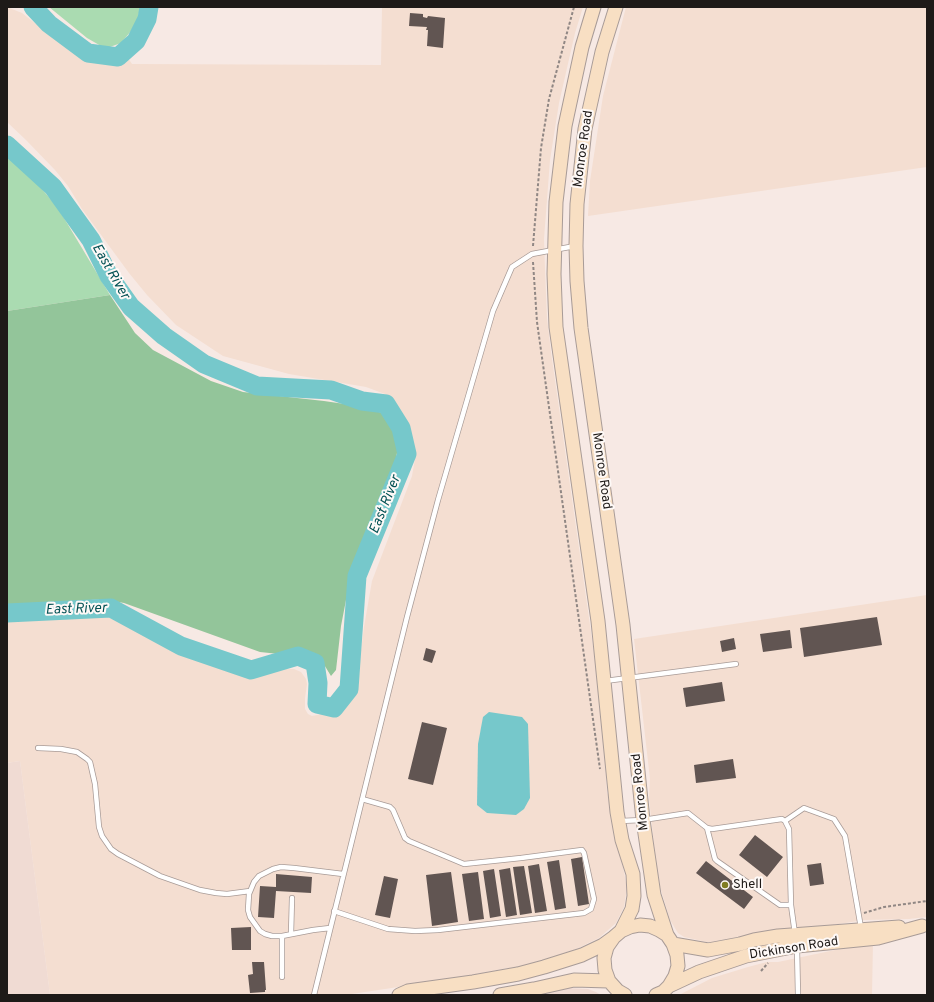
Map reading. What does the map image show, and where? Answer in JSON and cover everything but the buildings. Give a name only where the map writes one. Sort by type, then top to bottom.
[{"type":"main road","name":"Monroe Road","points":[[594,7],[582,47],[565,126],[559,176],[554,249],[556,327],[598,621],[618,821],[622,840],[633,874],[634,896],[632,909],[617,934],[607,947],[604,958],[605,970],[609,981]]},
{"type":"main road","name":"Monroe Road","points":[[616,7],[602,52],[585,129],[577,204],[576,246],[580,328],[623,625],[644,820],[654,895],[670,940],[677,954],[678,966],[675,976],[662,992]]},
{"type":"main road","name":"Dickinson Road","points":[[617,934],[630,927],[645,926],[659,930],[670,940],[708,950],[754,940],[796,940],[862,934],[878,938],[925,926]]},
{"type":"main road","points":[[399,995],[408,991],[480,981],[518,974],[544,967],[588,952],[603,945],[617,934]]},
{"type":"main road","name":"Dickinson Road","points":[[662,992],[722,964],[796,940]]},
{"type":"main road","points":[[500,995],[574,980],[609,981],[621,994]]},
{"type":"lane","points":[[314,995],[362,798],[436,507],[493,311],[512,267],[532,254],[576,246]]},
{"type":"lane","points":[[604,681],[736,664]]},
{"type":"lane","points":[[38,748],[61,749],[77,752],[87,758],[90,762],[95,784],[99,827],[102,836],[111,849],[118,854],[154,873],[200,890],[226,894],[250,891]]},
{"type":"lane","points":[[334,911],[388,929],[415,931],[438,930],[584,913],[592,909],[594,899],[584,853],[582,850],[464,864],[409,841],[405,838],[393,810],[390,807],[362,798]]},
{"type":"lane","points":[[618,821],[644,820],[688,814],[707,828],[712,829],[782,819],[785,820],[804,808],[834,819],[845,836],[862,934]]},
{"type":"lane","points":[[785,820],[790,829],[791,904],[796,940],[798,995]]},
{"type":"lane","points":[[707,828],[715,859],[717,861],[780,905],[791,904]]},
{"type":"lane","points":[[330,928],[282,936],[272,936],[266,934],[255,925],[250,917],[248,902],[250,891],[254,882],[259,876],[281,867],[343,874]]},
{"type":"lane","points":[[291,934],[292,898]]},
{"type":"lane","points":[[282,936],[282,977]]},
{"type":"path","points":[[859,914],[884,906],[927,900]]},
{"type":"shaded area","points":[[7,7],[22,13],[81,58],[92,60],[114,61],[128,58],[132,64],[381,65],[382,7],[583,7],[575,33],[559,103],[550,160],[544,239],[547,318],[596,667],[607,793],[610,798],[627,888],[624,907],[616,923],[599,938],[568,953],[542,962],[445,980],[345,995],[50,995],[20,761],[7,763],[7,621],[98,614],[116,620],[186,654],[240,671],[263,674],[282,669],[294,669],[301,672],[306,679],[305,709],[308,714],[312,716],[327,713],[343,702],[354,685],[358,674],[372,581],[412,476],[415,459],[411,436],[405,421],[393,402],[385,394],[366,387],[289,374],[223,356],[176,325],[147,295],[82,209],[68,186],[55,170],[7,122]]},
{"type":"shaded area","points":[[626,7],[927,7],[927,167],[588,216],[590,181],[603,96]]},
{"type":"shaded area","points":[[927,595],[927,917],[864,920],[827,926],[771,930],[711,943],[684,937],[678,933],[670,920],[660,887],[656,864],[649,798],[650,779],[634,639]]},
{"type":"shaded area","points":[[20,761],[50,995],[7,995],[7,763]]},
{"type":"shaded area","points":[[873,942],[872,995],[679,995],[712,978],[748,967]]},
{"type":"shaded area","points":[[567,988],[588,989],[601,995],[536,995]]},
{"type":"green space","points":[[49,7],[140,7],[138,18],[131,31],[121,43],[107,48],[87,38]]},
{"type":"green space","points":[[7,156],[30,175],[58,208],[110,295],[7,311]]},
{"type":"green space","points":[[110,295],[135,333],[153,350],[211,381],[243,392],[372,408],[383,414],[395,431],[398,448],[395,463],[351,574],[341,626],[336,670],[331,676],[320,658],[310,652],[301,650],[279,654],[260,652],[124,603],[102,599],[7,607],[7,311]]},
{"type":"water","points":[[489,712],[522,717],[528,724],[530,798],[524,809],[516,815],[487,813],[477,805],[478,744],[483,717]]},
{"type":"waterway","name":"East River","points":[[33,7],[49,24],[88,53],[118,57],[136,41],[147,19],[149,7]]},
{"type":"waterway","name":"East River","points":[[7,145],[53,187],[91,240],[109,276],[131,307],[164,336],[204,364],[257,386],[331,390],[362,401],[386,404],[401,428],[407,454],[357,576],[349,689],[334,708],[317,704],[318,683],[315,663],[298,656],[251,670],[181,646],[111,608],[7,613]]},
{"type":"place","name":"Shell","points":[[725,885]]}]
